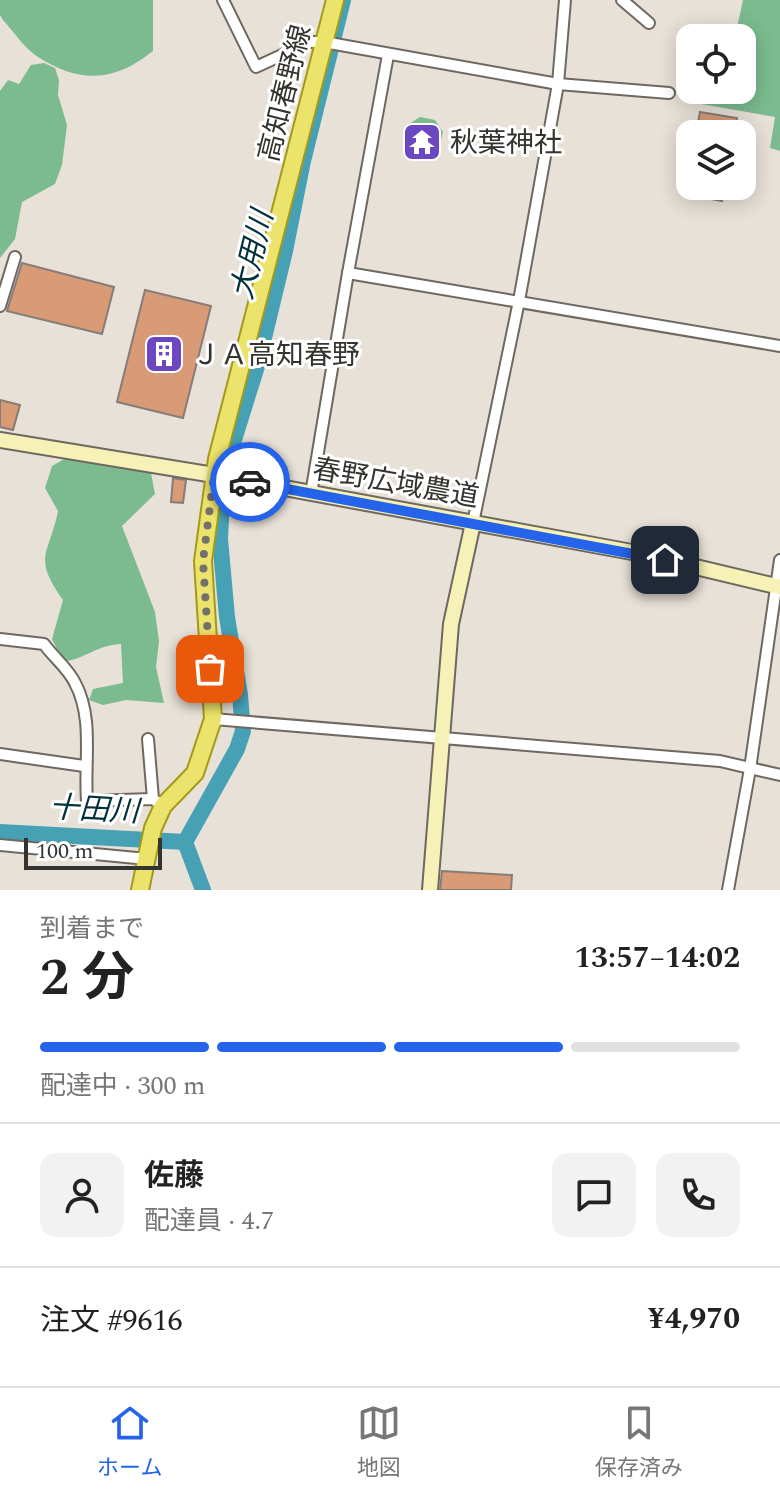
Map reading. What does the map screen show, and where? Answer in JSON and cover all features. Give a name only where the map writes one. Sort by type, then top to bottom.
[{"type":"main road","name":"高知春野線","points":[[140,890],[158,803],[195,773],[220,719],[203,561],[214,475],[224,425],[331,43],[335,0]]},
{"type":"street","points":[[223,0],[256,67],[310,42],[331,43],[558,84],[669,93]]},
{"type":"street","points":[[430,890],[451,624],[519,301],[558,84],[565,0]]},
{"type":"street","points":[[622,0],[649,23]]},
{"type":"street","points":[[311,494],[388,55]]},
{"type":"street","points":[[0,306],[15,257]]},
{"type":"street","points":[[348,273],[780,346]]},
{"type":"street","name":"春野広域農道","points":[[0,440],[214,475],[637,553],[778,586]]},
{"type":"street","points":[[728,890],[750,769],[780,560]]},
{"type":"street","points":[[0,639],[44,644],[68,672],[84,705],[87,801],[158,803],[148,739]]},
{"type":"street","points":[[220,719],[720,761],[780,775]]},
{"type":"street","points":[[0,754],[84,766]]},
{"type":"street","points":[[0,845],[147,857]]},
{"type":"green space","points":[[0,0],[153,0],[153,51],[111,74],[97,76],[69,72],[38,57],[24,45],[0,15]]},
{"type":"green space","points":[[743,0],[780,0],[780,151],[770,148],[775,117],[701,104],[756,104],[756,24],[738,24]]},
{"type":"green space","points":[[44,63],[55,68],[59,80],[58,95],[67,125],[62,165],[55,184],[22,202],[15,239],[0,258],[0,91],[8,80],[19,84],[31,65]]},
{"type":"green space","points":[[420,117],[435,120],[443,132],[438,151],[427,155],[411,153],[406,142],[409,124]]},
{"type":"green space","points":[[66,458],[151,473],[155,494],[122,526],[155,612],[159,641],[156,667],[164,703],[126,700],[103,705],[89,700],[93,689],[123,683],[121,644],[106,646],[63,662],[52,639],[63,600],[45,564],[58,511],[45,488],[52,466]]},
{"type":"building","points":[[700,112],[737,118],[737,120],[699,120]]},
{"type":"building","points":[[22,263],[114,287],[102,334],[7,311]]},
{"type":"building","name":"ＪＡ高知春野","points":[[145,290],[211,306],[183,418],[117,402]]},
{"type":"building","points":[[0,400],[20,405],[13,430],[0,427]]},
{"type":"building","points":[[173,478],[186,480],[183,503],[171,502]]},
{"type":"building","points":[[442,871],[512,875],[511,890],[440,890]]},
{"type":"waterway","name":"大用川","points":[[203,890],[185,842],[237,749],[243,731],[227,617],[220,539],[222,499],[233,443],[258,363],[343,0]]},
{"type":"waterway","name":"十田川","points":[[0,832],[185,842]]},
{"type":"way so far","points":[[210,669],[203,561],[214,475],[250,482]]},
{"type":"place","name":"秋葉神社","points":[[422,142]]},
{"type":"place","name":"ＪＡ高知春野","points":[[164,354]]},
{"type":"route","points":[[250,482],[665,560]]}]
